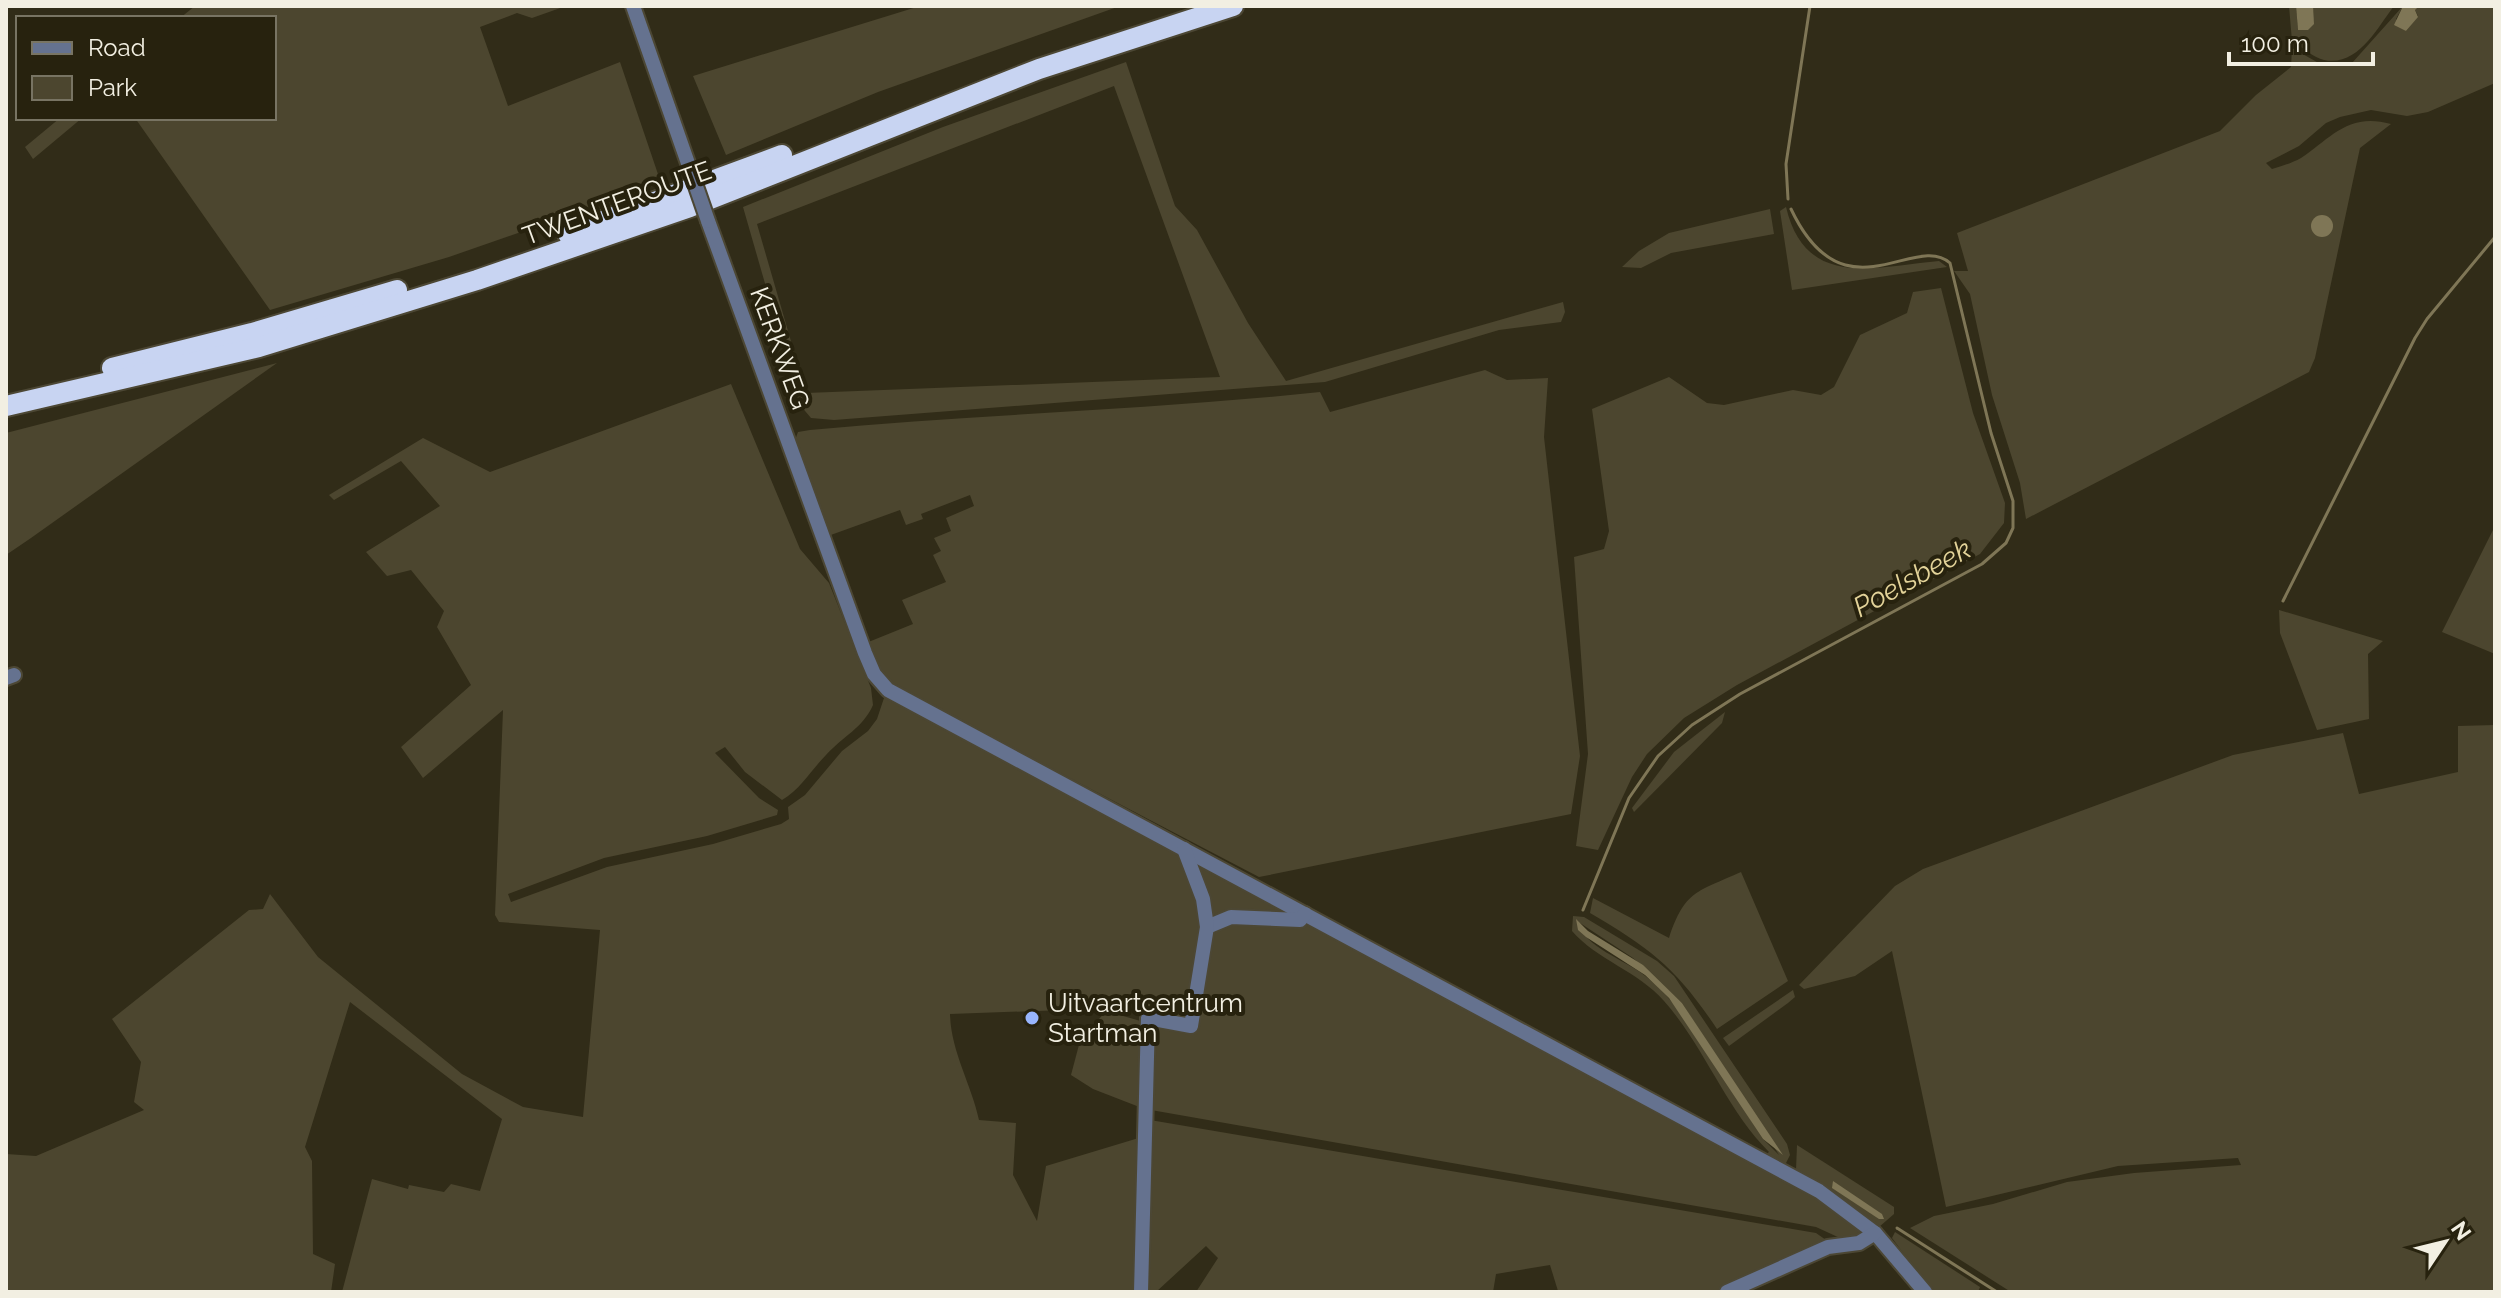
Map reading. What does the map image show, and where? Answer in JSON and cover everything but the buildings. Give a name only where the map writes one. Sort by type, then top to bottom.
[{"type":"highway","name":"TWENTEROUTE","points":[[6,394],[252,333],[471,268],[684,193],[1007,68],[1183,6]]},
{"type":"highway","name":"TWENTEROUTE","points":[[6,406],[259,347],[477,280],[690,207],[1039,69],[1233,6]]},
{"type":"street","name":"KERKWEG","points":[[633,6],[708,221],[874,674],[898,696],[1819,1191],[1875,1233]]},
{"type":"street","points":[[1141,1292],[1148,1018],[1191,1026],[1207,927],[1203,899],[1184,849]]},
{"type":"street","points":[[1207,927],[1231,917],[1300,920],[1305,914]]},
{"type":"street","points":[[1727,1292],[1828,1247],[1859,1243],[1875,1233],[1925,1292]]},
{"type":"green space","points":[[195,6],[566,6],[532,18],[517,13],[480,27],[508,106],[620,62],[661,183],[449,257],[270,310],[136,120],[276,120],[276,16],[182,16]]},
{"type":"green space","points":[[920,6],[1120,6],[878,92],[726,155],[693,76]]},
{"type":"green space","points":[[2289,6],[2296,6],[2298,30],[2313,6],[2394,6],[2357,52],[2336,61],[2320,59],[2292,41]]},
{"type":"green space","points":[[2403,6],[2396,19],[2406,31],[2418,16],[2417,6],[2495,6],[2495,83],[2428,112],[2407,116],[2371,110],[2340,117],[2326,123],[2299,146],[2266,163],[2272,169],[2301,158],[2331,135],[2352,124],[2376,121],[2391,124],[2360,148],[2315,358],[2309,372],[2026,519],[2020,483],[1992,395],[1970,294],[1954,271],[1968,271],[1957,233],[2220,131],[2256,95],[2291,67],[2292,48],[2324,66],[2352,63]]},
{"type":"green space","points":[[1126,62],[1175,206],[1197,230],[1248,323],[1286,381],[1563,302],[1565,312],[1561,322],[1499,330],[1325,382],[834,420],[811,418],[800,405],[743,207],[943,127]],"holes":[[[1114,86],[1220,377],[806,393],[757,224]]]},
{"type":"green space","points":[[58,120],[80,120],[33,159],[25,147]]},
{"type":"green space","points":[[1786,207],[1796,234],[1810,252],[1827,262],[1869,268],[1939,261],[1947,267],[1792,290],[1780,211]]},
{"type":"green space","points":[[1770,209],[1774,234],[1671,253],[1641,268],[1622,267],[1639,251],[1669,233]]},
{"type":"green space","points":[[1941,288],[1973,413],[2005,503],[2004,523],[1980,554],[1737,685],[1684,718],[1647,754],[1632,777],[1598,850],[1576,846],[1588,754],[1574,557],[1604,549],[1609,531],[1592,409],[1669,377],[1707,403],[1724,405],[1793,390],[1821,395],[1834,387],[1860,335],[1907,313],[1913,292]]},
{"type":"green space","points":[[277,363],[31,538],[6,555],[6,433]]},
{"type":"green space","points":[[1485,370],[1507,380],[1548,378],[1544,437],[1580,756],[1571,814],[1259,877],[880,679],[866,643],[913,624],[902,600],[946,582],[933,555],[941,551],[934,538],[951,531],[946,518],[974,506],[970,495],[921,514],[923,519],[906,525],[900,510],[828,536],[795,440],[798,432],[810,430],[1320,392],[1330,412]]},
{"type":"green space","points":[[731,384],[800,549],[829,583],[871,688],[873,705],[858,726],[782,800],[745,772],[725,747],[715,753],[759,798],[778,810],[777,815],[707,836],[604,858],[508,894],[511,902],[607,867],[713,844],[781,824],[789,819],[788,807],[805,795],[842,751],[868,731],[877,719],[885,695],[1177,852],[1199,901],[1203,923],[1189,1013],[1149,1007],[950,1014],[954,1041],[979,1120],[1016,1123],[1013,1175],[1037,1221],[1046,1166],[1142,1137],[1137,1292],[342,1292],[372,1179],[408,1189],[409,1185],[444,1192],[451,1184],[480,1191],[502,1119],[350,1002],[305,1147],[312,1161],[313,1254],[335,1264],[331,1292],[6,1292],[6,1154],[36,1156],[144,1110],[134,1102],[141,1062],[112,1019],[249,910],[263,909],[270,894],[318,957],[462,1074],[523,1107],[583,1117],[600,930],[499,922],[495,915],[503,710],[423,778],[401,747],[471,685],[437,627],[444,611],[411,570],[387,576],[366,552],[440,506],[401,461],[334,500],[329,495],[423,438],[490,472]]},
{"type":"green space","points":[[2495,526],[2495,654],[2442,632]]},
{"type":"green space","points":[[2279,610],[2383,641],[2368,654],[2369,719],[2317,730],[2280,633]]},
{"type":"green space","points":[[1725,712],[1722,723],[1634,812],[1632,808],[1674,752]]},
{"type":"green space","points":[[2495,725],[2495,1292],[2011,1292],[1910,1228],[1934,1216],[1993,1204],[2067,1182],[2134,1173],[2241,1165],[2238,1158],[2118,1166],[1946,1207],[1892,951],[1855,976],[1804,989],[1799,985],[1895,886],[1923,869],[2233,755],[2343,733],[2359,794],[2458,772],[2458,726]]},
{"type":"green space","points":[[1190,859],[1292,912],[1208,921]]},
{"type":"green space","points":[[1741,872],[1788,981],[1717,1029],[1689,990],[1662,962],[1590,913],[1593,898],[1669,938],[1681,910],[1694,894]]},
{"type":"green space","points":[[1573,916],[1584,917],[1657,961],[1674,976],[1787,1144],[1790,1155],[1786,1163],[1780,1164],[1765,1155],[1769,1152],[1740,1117],[1664,1001],[1642,981],[1593,950],[1572,931]],"holes":[[[1580,923],[1633,958],[1682,1003],[1779,1155],[1763,1139],[1709,1052],[1678,1009],[1644,975],[1589,939]]]},
{"type":"green space","points":[[1304,918],[1502,1029],[1774,1169],[1867,1234],[1840,1238],[1816,1227],[1151,1110],[1152,1022],[1194,1029],[1209,932],[1219,925]]},
{"type":"green space","points":[[1793,990],[1795,997],[1729,1046],[1723,1038]]},
{"type":"green space","points":[[1106,1011],[1144,1022],[1142,1108],[1093,1089],[1071,1075],[1080,1041]]},
{"type":"green space","points":[[1150,1120],[1816,1233],[1826,1240],[1721,1292],[1558,1291],[1550,1265],[1496,1274],[1493,1292],[1196,1292],[1218,1258],[1206,1246],[1156,1292],[1147,1292]]},
{"type":"green space","points":[[1797,1145],[1894,1207],[1894,1214],[1879,1227],[1873,1226],[1800,1176],[1796,1170]]},
{"type":"green space","points":[[1895,1232],[1980,1287],[1978,1292],[1932,1292],[1892,1238]]},
{"type":"shaded area","points":[[2296,6],[2313,6],[2314,24],[2308,30],[2298,30]]},
{"type":"shaded area","points":[[2403,6],[2418,7],[2415,10],[2418,17],[2406,31],[2394,25]]},
{"type":"shaded area","points":[[2318,215],[2326,215],[2333,226],[2326,237],[2318,237],[2311,230],[2311,222]]},
{"type":"shaded area","points":[[1576,919],[1588,931],[1643,965],[1682,1003],[1783,1155],[1763,1139],[1669,998],[1645,975],[1586,937],[1578,930]]},
{"type":"shaded area","points":[[1833,1181],[1882,1214],[1884,1219],[1879,1219],[1832,1188]]},
{"type":"waterway","name":"Poelsbeek","points":[[1788,199],[1786,164],[1810,6]]},
{"type":"waterway","name":"Poelsbeek","points":[[1583,910],[1629,798],[1658,756],[1692,725],[1740,694],[1982,564],[2006,543],[2013,528],[2013,501],[1991,433],[1950,263],[1935,256],[1855,267],[1833,260],[1812,242],[1791,209]]},
{"type":"waterway","points":[[2283,601],[2415,338],[2495,237]]},
{"type":"waterway","name":"Poelsbeek","points":[[1897,1228],[1997,1292]]},
{"type":"place","name":"Uitvaartcentrum Startman","points":[[1032,1018]]}]
